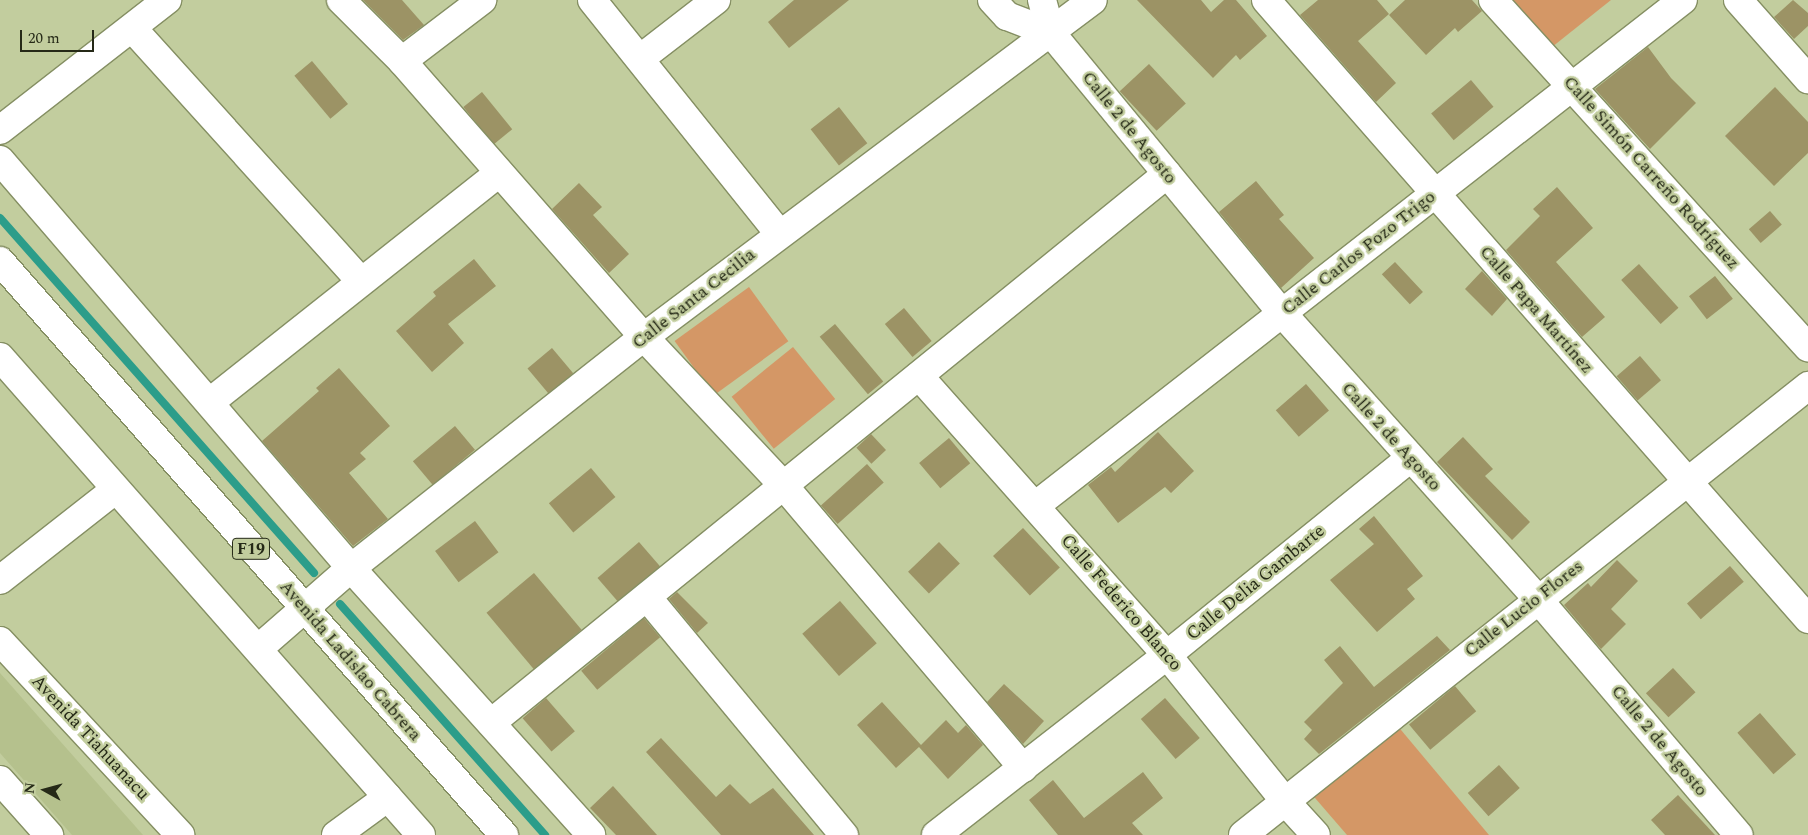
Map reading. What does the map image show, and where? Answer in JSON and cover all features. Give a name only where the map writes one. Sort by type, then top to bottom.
[{"type":"main road","points":[[0,130],[133,29],[167,0]]},
{"type":"main road","points":[[341,0],[402,61],[644,337],[784,486],[1022,768]]},
{"type":"main road","points":[[402,61],[482,0]]},
{"type":"main road","points":[[592,0],[641,58],[779,234]]},
{"type":"main road","points":[[641,58],[716,0]]},
{"type":"main road","points":[[992,0],[1007,16],[1052,33]]},
{"type":"main road","name":"Calle 2 de Agosto","points":[[1042,0],[1052,33],[1282,313],[1409,459],[1537,598],[1739,835]]},
{"type":"main road","name":"Calle Santa Cecilia","points":[[258,649],[351,568],[644,337],[779,234],[1052,33],[1093,0]]},
{"type":"main road","name":"Calle Papa Martínez","points":[[1266,0],[1808,619]]},
{"type":"main road","name":"Calle Simón Carreño Rodríguez","points":[[1493,0],[1573,86],[1808,348]]},
{"type":"main road","name":"Calle Carlos Pozo Trigo","points":[[1035,506],[1683,0]]},
{"type":"main road","points":[[1738,0],[1808,79]]},
{"type":"main road","points":[[133,29],[361,281]]},
{"type":"main road","points":[[0,160],[351,568],[591,835]]},
{"type":"main road","points":[[210,402],[499,173]]},
{"type":"main road","points":[[491,723],[1167,174]]},
{"type":"main road","name":"Avenida Ladislao Cabrera","points":[[0,261],[504,835]]},
{"type":"main road","points":[[0,357],[421,835]]},
{"type":"main road","name":"Calle Federico Blanco","points":[[919,376],[1167,655],[1284,800],[1316,835]]},
{"type":"main road","name":"Calle Lucio Flores","points":[[1243,835],[1284,800],[1537,598],[1808,386]]},
{"type":"main road","name":"Calle Delia Gambarte","points":[[936,835],[1167,655],[1409,459]]},
{"type":"main road","points":[[0,580],[116,489]]},
{"type":"main road","points":[[647,597],[844,835]]},
{"type":"main road","name":"Avenida Tiahuanacu","points":[[0,641],[180,835]]},
{"type":"main road","points":[[0,780],[49,835]]},
{"type":"main road","points":[[336,835],[388,797]]},
{"type":"shaded area","points":[[1504,0],[1611,0],[1547,51]]},
{"type":"shaded area","points":[[749,287],[788,341],[714,395],[675,341]]},
{"type":"shaded area","points":[[793,347],[835,399],[774,449],[732,397]]},
{"type":"shaded area","points":[[0,673],[143,835],[72,835],[0,753]]},
{"type":"shaded area","points":[[1391,718],[1489,835],[1347,835],[1309,791]]},
{"type":"building","points":[[363,0],[402,0],[424,25],[403,40]]},
{"type":"building","points":[[794,0],[849,0],[789,48],[768,22]]},
{"type":"building","points":[[1137,0],[1201,0],[1211,12],[1224,0],[1236,0],[1267,36],[1240,60],[1236,55],[1213,78]]},
{"type":"building","points":[[1318,0],[1377,0],[1389,14],[1358,41],[1396,83],[1376,102],[1300,15]]},
{"type":"building","points":[[1405,0],[1472,0],[1482,11],[1458,32],[1455,28],[1426,55],[1389,15]]},
{"type":"building","points":[[1793,0],[1808,13],[1808,26],[1794,39],[1774,17]]},
{"type":"building","points":[[1648,47],[1671,78],[1696,103],[1650,149],[1595,89]]},
{"type":"building","points":[[312,61],[348,104],[330,119],[294,76]]},
{"type":"building","points":[[1149,64],[1186,103],[1157,131],[1120,91]]},
{"type":"building","points":[[1471,80],[1493,107],[1454,140],[1431,113]]},
{"type":"building","points":[[1775,87],[1808,122],[1808,153],[1774,186],[1725,136]]},
{"type":"building","points":[[482,92],[512,129],[494,144],[463,107]]},
{"type":"building","points":[[839,107],[867,143],[839,165],[811,129]]},
{"type":"building","points":[[1256,181],[1284,215],[1279,219],[1314,258],[1281,288],[1219,212]]},
{"type":"building","points":[[579,183],[602,207],[593,215],[629,254],[609,273],[552,209]]},
{"type":"building","points":[[1557,187],[1593,228],[1556,262],[1605,317],[1582,337],[1506,250],[1540,216],[1533,209]]},
{"type":"building","points":[[1770,211],[1782,225],[1761,243],[1749,229]]},
{"type":"building","points":[[474,259],[496,286],[448,324],[464,343],[432,372],[396,331],[436,296],[433,292]]},
{"type":"building","points":[[1395,262],[1423,292],[1410,304],[1382,274]]},
{"type":"building","points":[[1639,264],[1678,308],[1661,324],[1621,280]]},
{"type":"building","points":[[1482,271],[1507,299],[1492,316],[1465,289]]},
{"type":"building","points":[[1715,276],[1733,299],[1707,319],[1689,296]]},
{"type":"building","points":[[904,308],[932,341],[912,357],[885,324]]},
{"type":"building","points":[[835,324],[883,381],[868,394],[820,337]]},
{"type":"building","points":[[552,348],[573,373],[549,394],[527,369]]},
{"type":"building","points":[[1640,356],[1661,380],[1638,400],[1617,376]]},
{"type":"building","points":[[339,368],[390,426],[360,453],[366,459],[349,473],[388,519],[353,546],[262,441],[319,391],[316,388]]},
{"type":"building","points":[[1306,384],[1329,410],[1299,437],[1276,410]]},
{"type":"building","points":[[455,426],[475,450],[433,485],[413,461]]},
{"type":"building","points":[[1158,432],[1194,471],[1171,493],[1165,487],[1118,523],[1088,485],[1111,467],[1115,472]]},
{"type":"building","points":[[871,434],[886,450],[871,464],[856,448]]},
{"type":"building","points":[[1463,437],[1493,469],[1485,476],[1530,522],[1512,540],[1437,462]]},
{"type":"building","points":[[949,438],[970,463],[940,488],[919,463]]},
{"type":"building","points":[[867,464],[884,483],[838,524],[821,505]]},
{"type":"building","points":[[591,468],[615,497],[573,532],[549,503]]},
{"type":"building","points":[[1374,516],[1423,576],[1407,589],[1415,599],[1377,632],[1330,580],[1374,544],[1359,529]]},
{"type":"building","points":[[475,521],[498,552],[459,582],[435,551]]},
{"type":"building","points":[[1023,528],[1060,567],[1030,595],[993,556]]},
{"type":"building","points":[[639,542],[660,566],[618,602],[597,578]]},
{"type":"building","points":[[939,542],[960,564],[929,593],[908,572]]},
{"type":"building","points":[[1617,560],[1638,581],[1611,609],[1626,624],[1601,649],[1564,605],[1588,583],[1591,587]]},
{"type":"building","points":[[1730,566],[1744,582],[1701,619],[1687,603]]},
{"type":"building","points":[[534,573],[582,630],[534,670],[487,613]]},
{"type":"building","points":[[677,592],[708,623],[697,633],[669,599]]},
{"type":"building","points":[[840,601],[877,643],[839,676],[802,634]]},
{"type":"building","points":[[644,618],[660,637],[597,690],[581,671]]},
{"type":"building","points":[[1437,636],[1450,650],[1319,754],[1304,739],[1312,730],[1304,722],[1343,683],[1324,660],[1340,646],[1374,687]]},
{"type":"building","points":[[1673,668],[1696,692],[1668,717],[1646,693]]},
{"type":"building","points":[[1004,684],[1044,721],[1023,744],[987,702]]},
{"type":"building","points":[[1455,686],[1476,711],[1430,750],[1409,725]]},
{"type":"building","points":[[546,698],[575,731],[551,752],[523,718]]},
{"type":"building","points":[[1165,698],[1200,738],[1176,759],[1141,719]]},
{"type":"building","points":[[882,702],[921,745],[946,720],[958,733],[966,725],[983,745],[948,779],[919,747],[896,768],[857,725]]},
{"type":"building","points":[[1760,713],[1796,755],[1773,774],[1737,733]]},
{"type":"building","points":[[661,738],[716,797],[730,784],[750,804],[773,788],[814,835],[721,835],[646,752]]},
{"type":"building","points":[[1499,765],[1520,788],[1489,816],[1468,793]]},
{"type":"building","points":[[1143,772],[1163,798],[1132,823],[1143,835],[1058,835],[1029,800],[1053,780],[1084,818]]},
{"type":"building","points":[[613,786],[657,835],[616,835],[590,808]]},
{"type":"building","points":[[1678,795],[1715,835],[1665,835],[1651,820]]},
{"type":"waterway","points":[[0,218],[314,573]]},
{"type":"waterway","points":[[340,604],[545,835]]}]
